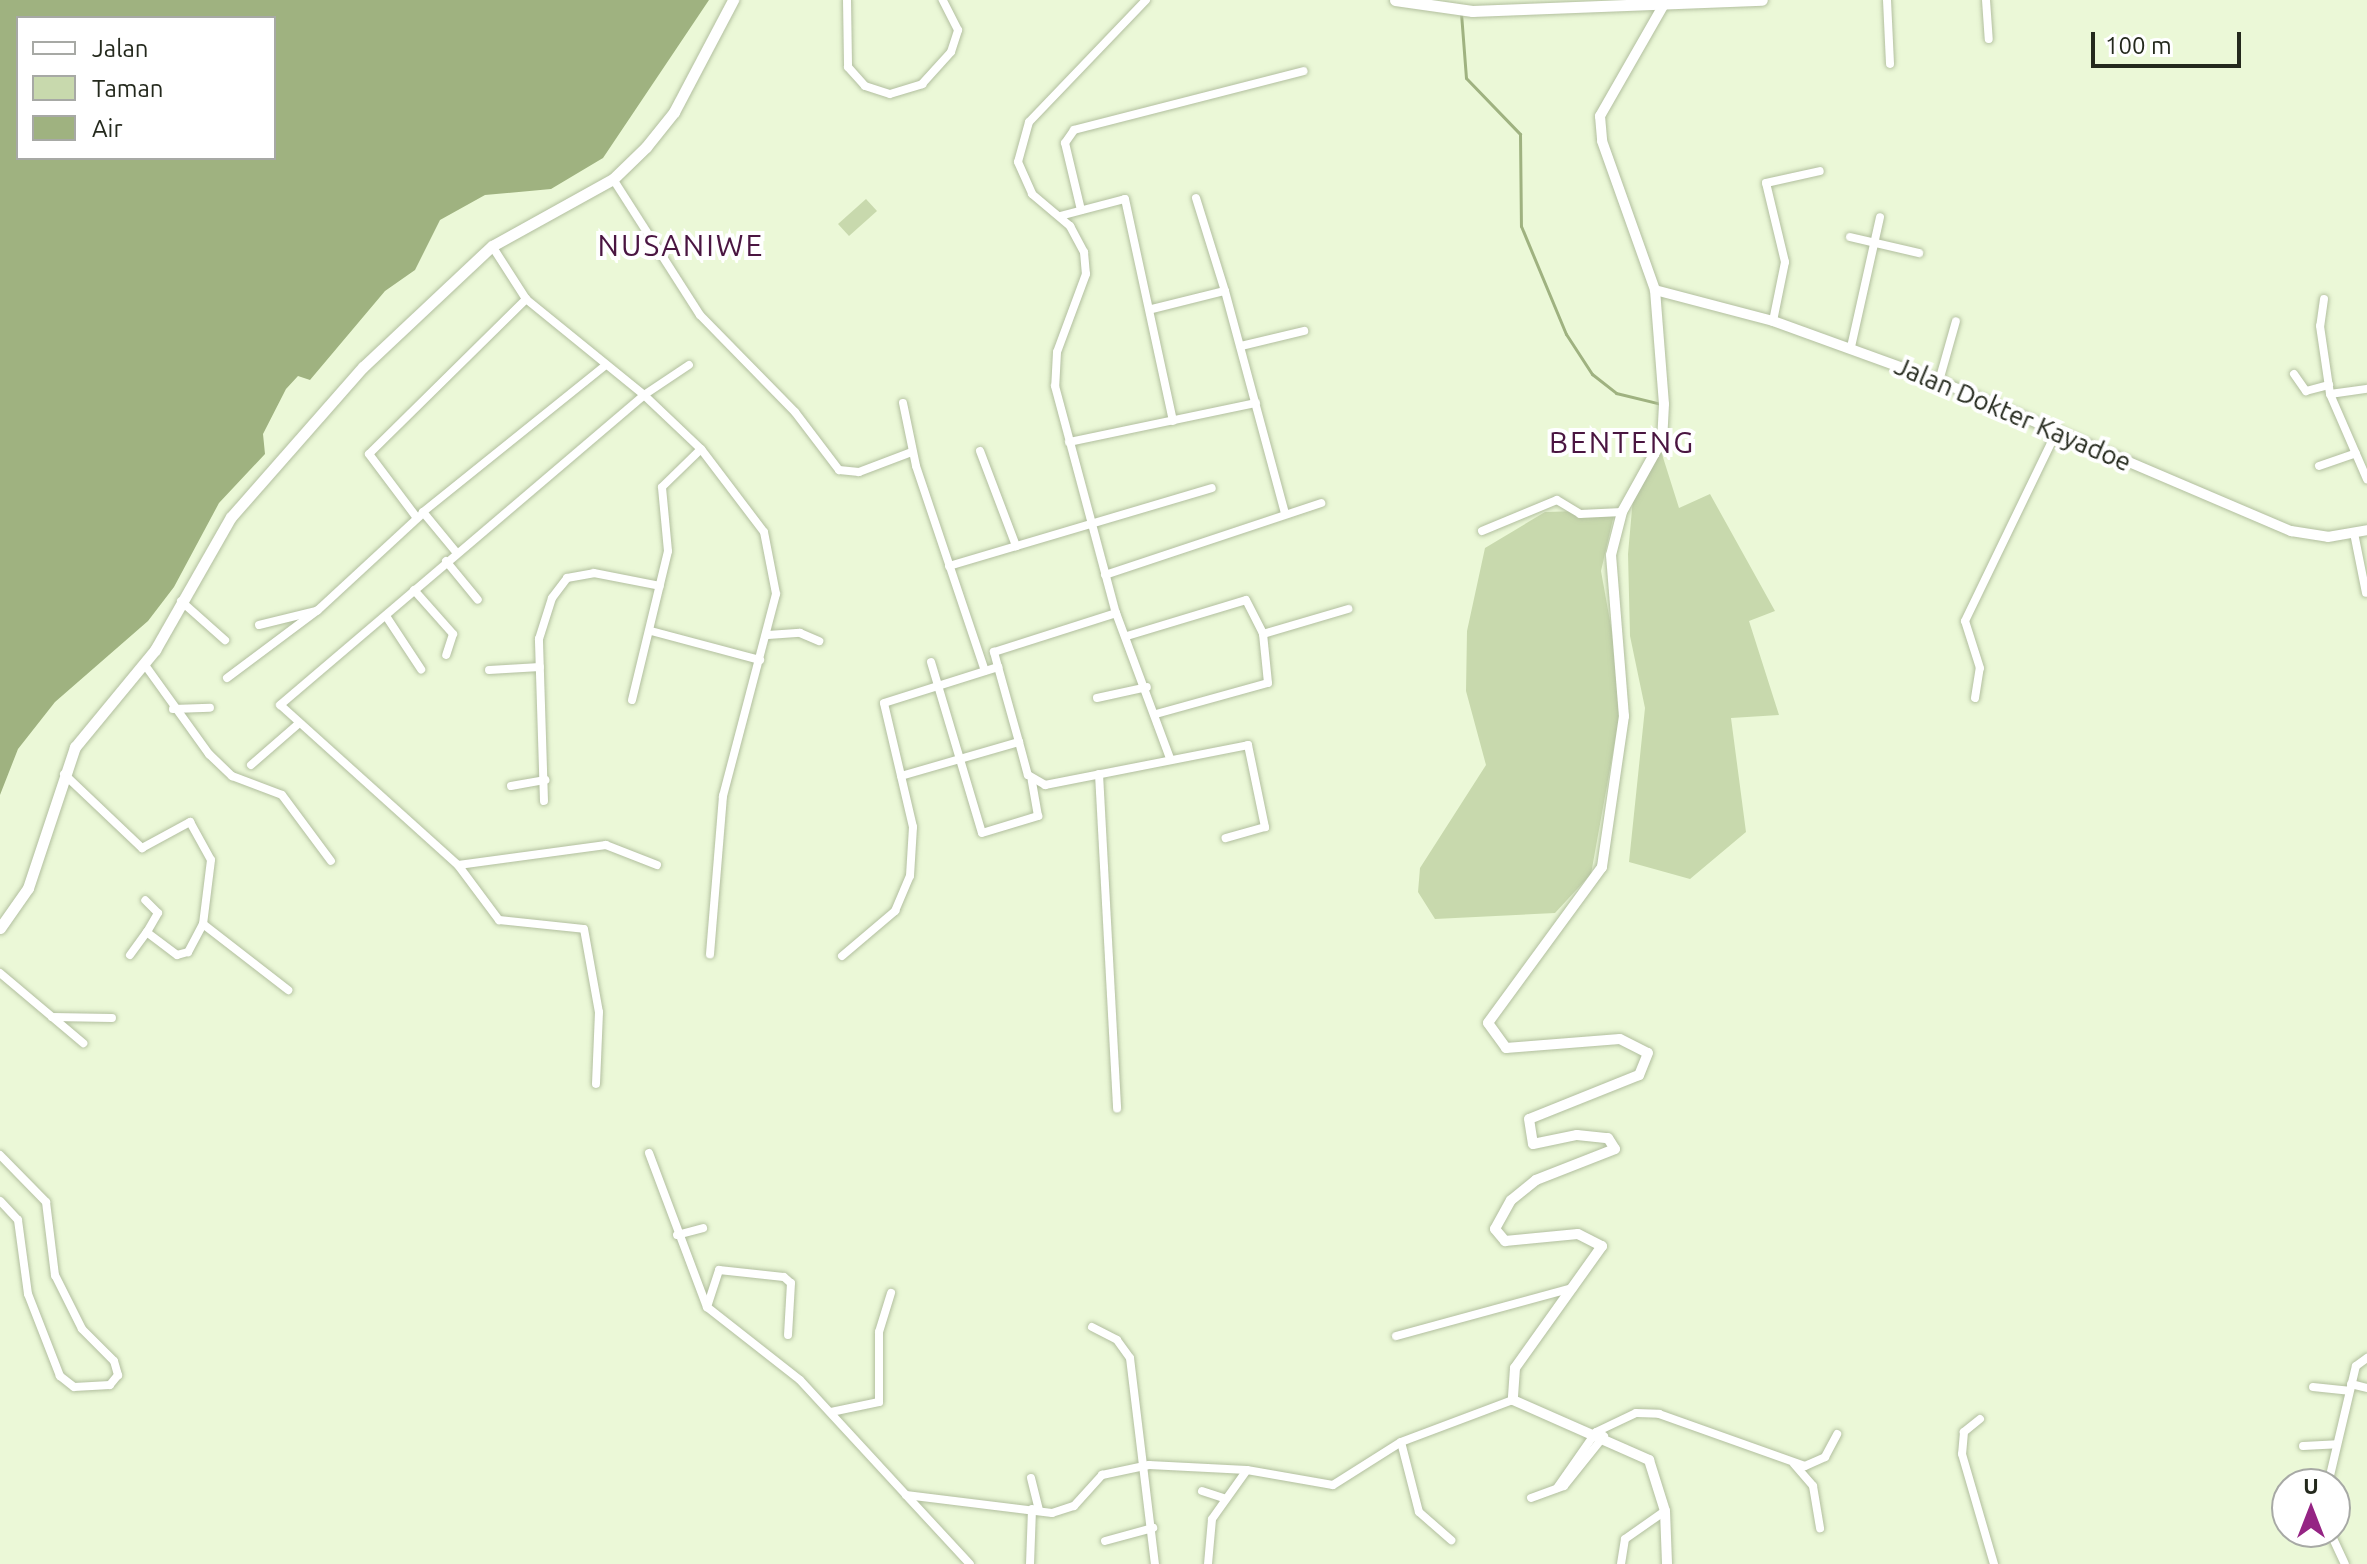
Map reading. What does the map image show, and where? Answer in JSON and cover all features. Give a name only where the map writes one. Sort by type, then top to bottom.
[{"type":"main road","points":[[0,928],[28,888],[75,747],[145,665],[231,517],[335,398],[492,246],[613,179],[674,112],[733,0]]},
{"type":"main road","points":[[1395,0],[1472,11],[1762,0]]},
{"type":"street","points":[[847,0],[848,67],[865,86],[890,94],[922,84],[951,52],[958,30],[943,0]]},
{"type":"street","points":[[1146,0],[1022,135],[1021,174],[1081,243],[1086,274],[1054,366],[1069,442],[1116,613],[1147,687],[1170,758]]},
{"type":"street","points":[[1887,0],[1890,64]]},
{"type":"street","points":[[1986,0],[1989,39]]},
{"type":"street","points":[[1513,1400],[1515,1368],[1601,1251],[1599,1241],[1578,1234],[1505,1241],[1495,1225],[1536,1180],[1615,1149],[1608,1138],[1577,1135],[1533,1144],[1529,1119],[1639,1075],[1648,1053],[1620,1039],[1506,1048],[1488,1023],[1602,867],[1624,716],[1609,579],[1622,512],[1663,432],[1655,290],[1602,141],[1600,116],[1671,4]]},
{"type":"street","points":[[1081,210],[1065,143],[1074,130],[1304,71]]},
{"type":"street","points":[[1773,321],[1785,262],[1766,183],[1820,171]]},
{"type":"street","points":[[613,179],[700,315],[795,412],[839,470],[859,472],[912,452]]},
{"type":"street","points":[[1196,198],[1241,346],[1285,514]]},
{"type":"street","points":[[1060,216],[1125,199],[1152,309],[1173,421]]},
{"type":"street","points":[[1851,347],[1880,217]]},
{"type":"street","points":[[1850,237],[1919,253]]},
{"type":"street","points":[[492,246],[526,299],[644,395],[701,449],[768,540],[776,594],[768,635],[723,796],[710,954]]},
{"type":"street","name":"Jalan Dokter Kayadoe","points":[[1655,290],[1773,321],[1851,347],[2058,429],[2291,531],[2354,533],[2367,530]]},
{"type":"street","points":[[1152,309],[1225,291]]},
{"type":"street","points":[[456,552],[369,454],[526,299]]},
{"type":"street","points":[[2324,299],[2320,326],[2330,390],[2367,479]]},
{"type":"street","points":[[1939,381],[1956,321]]},
{"type":"street","points":[[1241,346],[1304,331]]},
{"type":"street","points":[[227,678],[318,610],[420,515],[606,365]]},
{"type":"street","points":[[596,1084],[599,1012],[584,929],[499,920],[458,865],[297,725],[281,703],[644,395],[689,365]]},
{"type":"street","points":[[2294,374],[2306,391],[2367,389]]},
{"type":"street","points":[[903,403],[912,452],[985,671]]},
{"type":"street","points":[[1069,442],[1256,403]]},
{"type":"street","points":[[1975,698],[1980,668],[1965,621],[2058,429]]},
{"type":"street","points":[[632,700],[651,631],[669,542],[662,487],[701,449]]},
{"type":"street","points":[[980,451],[1016,546]]},
{"type":"street","points":[[2319,466],[2356,453]]},
{"type":"street","points":[[949,566],[1212,488]]},
{"type":"street","points":[[1482,531],[1557,500],[1580,514],[1622,512]]},
{"type":"street","points":[[1105,575],[1321,503]]},
{"type":"street","points":[[2354,533],[2366,593]]},
{"type":"street","points":[[446,561],[478,600]]},
{"type":"street","points":[[544,801],[540,667],[545,615],[567,578],[594,573],[660,586]]},
{"type":"street","points":[[414,590],[453,634],[446,655]]},
{"type":"street","points":[[1127,636],[1246,600],[1263,634],[1271,681],[1156,714]]},
{"type":"street","points":[[181,601],[225,640]]},
{"type":"street","points":[[1263,634],[1348,609]]},
{"type":"street","points":[[259,625],[318,610]]},
{"type":"street","points":[[980,656],[1116,613]]},
{"type":"street","points":[[386,616],[421,669]]},
{"type":"street","points":[[651,631],[760,660]]},
{"type":"street","points":[[768,635],[803,633],[819,641]]},
{"type":"street","points":[[931,662],[982,833],[1038,816],[1032,781],[994,652]]},
{"type":"street","points":[[145,665],[173,709],[226,771],[282,795],[331,861]]},
{"type":"street","points":[[489,670],[540,667]]},
{"type":"street","points":[[842,956],[883,924],[906,892],[915,839],[884,703],[998,667]]},
{"type":"street","points":[[1097,698],[1147,687]]},
{"type":"street","points":[[173,709],[210,708]]},
{"type":"street","points":[[251,765],[297,725]]},
{"type":"street","points":[[901,776],[1019,742]]},
{"type":"street","points":[[1032,781],[1099,774],[1242,744],[1254,749],[1265,827],[1226,838]]},
{"type":"street","points":[[64,774],[142,848],[190,822],[211,860],[203,924],[183,956],[147,932]]},
{"type":"street","points":[[1099,774],[1117,1109]]},
{"type":"street","points":[[511,786],[545,780]]},
{"type":"street","points":[[458,865],[606,845],[657,865]]},
{"type":"street","points":[[130,955],[158,913],[145,900]]},
{"type":"street","points":[[203,924],[288,990]]},
{"type":"street","points":[[0,973],[83,1043]]},
{"type":"street","points":[[52,1017],[112,1018]]},
{"type":"street","points":[[649,1153],[677,1235],[707,1307],[831,1412],[876,1470],[906,1495],[970,1564]]},
{"type":"street","points":[[0,1155],[46,1202],[55,1275],[82,1329],[114,1361],[118,1375],[110,1385],[74,1387],[60,1376],[28,1294],[18,1220],[0,1201]]},
{"type":"street","points":[[677,1235],[703,1228]]},
{"type":"street","points":[[707,1307],[719,1270],[784,1277],[792,1288],[788,1335]]},
{"type":"street","points":[[1396,1336],[1577,1287]]},
{"type":"street","points":[[831,1412],[879,1402],[879,1332],[891,1293]]},
{"type":"street","points":[[1092,1327],[1128,1352],[1149,1465],[1155,1564]]},
{"type":"street","points":[[2332,1468],[2350,1388],[2367,1358]]},
{"type":"street","points":[[2313,1387],[2367,1388]]},
{"type":"street","points":[[906,1495],[1035,1510],[1067,1509],[1102,1475],[1149,1465],[1247,1470],[1333,1485],[1401,1442],[1513,1400],[1601,1432],[1649,1460],[1665,1511],[1667,1564]]},
{"type":"street","points":[[1531,1498],[1557,1488],[1601,1432],[1636,1413],[1659,1414],[1793,1463],[1817,1462],[1837,1434]]},
{"type":"street","points":[[1980,1419],[1964,1432],[1962,1454],[1994,1564]]},
{"type":"street","points":[[1401,1442],[1419,1512],[1451,1540]]},
{"type":"street","points":[[2303,1446],[2337,1444]]},
{"type":"street","points":[[1793,1463],[1813,1486],[1820,1528]]},
{"type":"street","points":[[1208,1564],[1208,1533],[1226,1499],[1247,1470]]},
{"type":"street","points":[[1030,1564],[1035,1510],[1031,1478]]},
{"type":"street","points":[[1202,1491],[1226,1499]]},
{"type":"street","points":[[1621,1564],[1625,1539],[1665,1511]]},
{"type":"street","points":[[1105,1541],[1153,1528]]},
{"type":"green space","points":[[866,199],[877,211],[849,236],[838,224]]},
{"type":"green space","points":[[1661,451],[1679,508],[1710,494],[1775,611],[1749,621],[1779,715],[1731,718],[1746,832],[1690,879],[1629,862],[1645,708],[1630,636],[1628,554],[1633,498]]},
{"type":"green space","points":[[1615,510],[1601,571],[1619,671],[1619,719],[1591,874],[1555,913],[1435,919],[1418,892],[1420,868],[1486,765],[1466,691],[1467,631],[1485,548],[1545,512]]},
{"type":"water","points":[[0,0],[709,0],[603,158],[551,189],[485,195],[440,220],[415,270],[385,291],[310,380],[298,376],[286,389],[263,434],[265,454],[219,503],[174,587],[148,621],[55,702],[18,749],[0,795]]},
{"type":"waterway","points":[[1461,13],[1466,78],[1520,134],[1521,226],[1566,334],[1592,374],[1616,393],[1661,404]]},
{"type":"district","name":"NUSANIWE","points":[[681,245]]},
{"type":"district","name":"BENTENG","points":[[1622,442]]}]
